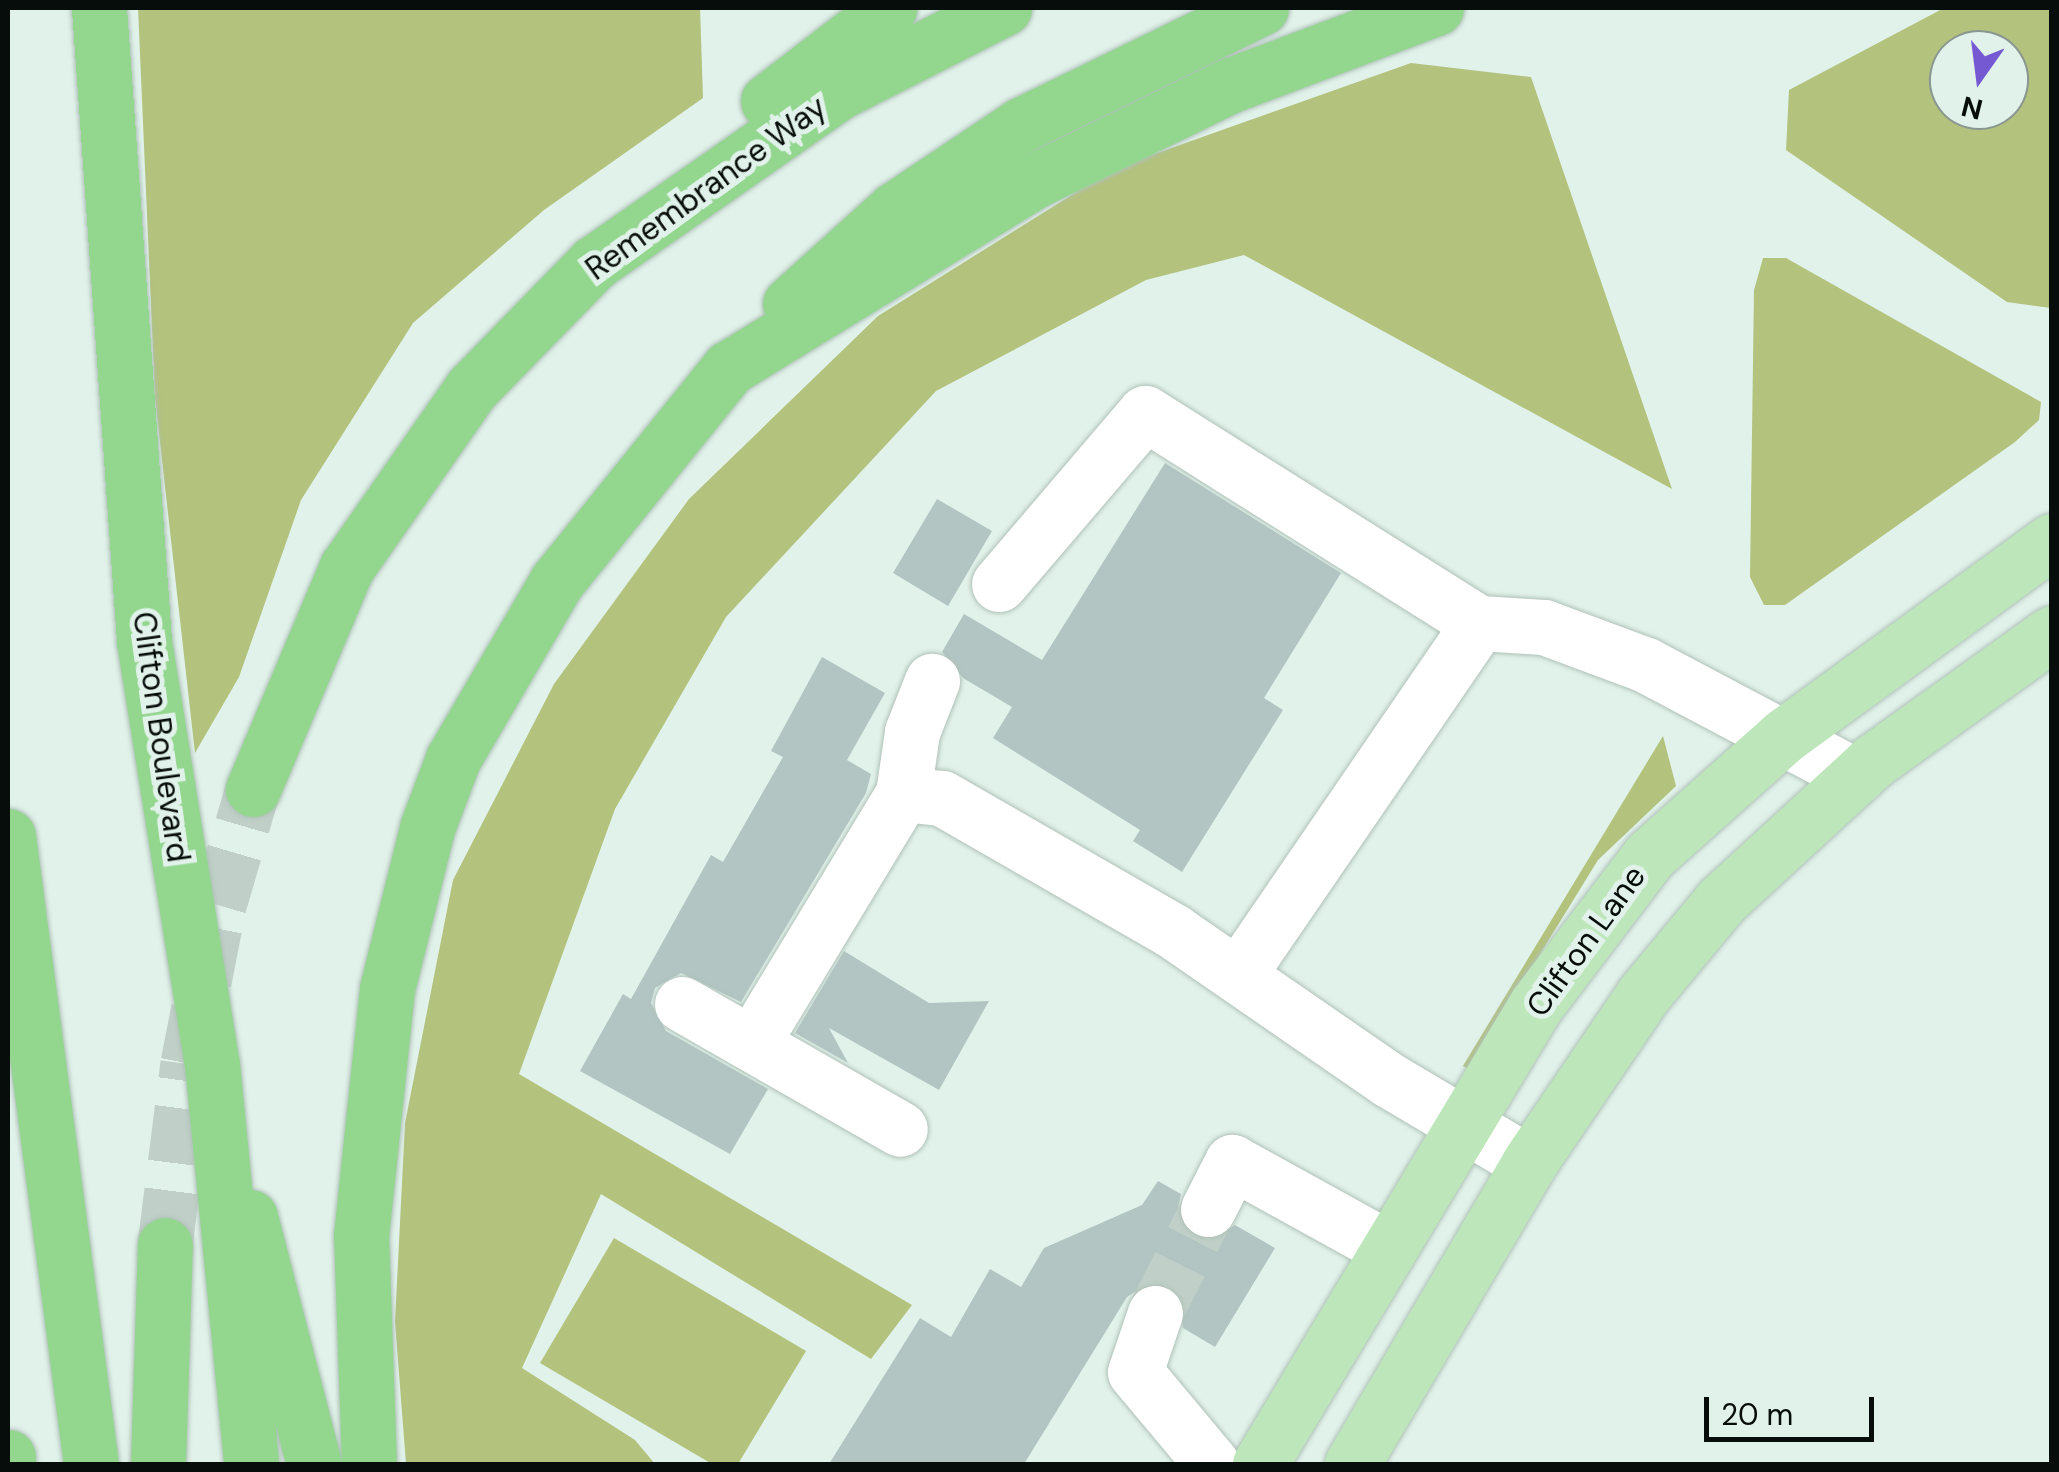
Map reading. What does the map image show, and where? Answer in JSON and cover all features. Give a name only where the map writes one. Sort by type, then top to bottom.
[{"type":"highway","name":"Clifton Boulevard","points":[[99,8],[144,641],[212,1064],[251,1464]]},
{"type":"highway","points":[[594,262],[700,157],[888,8]]},
{"type":"highway","name":"Remembrance Way","points":[[253,790],[347,567],[472,388],[594,262],[841,91],[1004,8]]},
{"type":"highway","points":[[369,1464],[360,1236],[387,989],[427,828],[453,759],[558,581],[730,368],[824,269],[894,210],[1021,125],[1261,8]]},
{"type":"highway","points":[[730,368],[1032,182],[1231,85],[1436,8]]},
{"type":"highway","points":[[8,836],[91,1464]]},
{"type":"highway","points":[[212,1064],[314,1464]]},
{"type":"highway","points":[[158,1464],[165,1245]]},
{"type":"main road","name":"Clifton Lane","points":[[1260,1464],[1460,1125],[1637,870],[1785,734],[2052,540]]},
{"type":"main road","points":[[1352,1464],[1529,1164],[1643,995],[1722,900],[1856,776],[2052,633]]},
{"type":"lane","points":[[998,584],[1145,413],[1479,623],[1544,626],[1610,656],[1646,665],[1785,734],[1856,776]]},
{"type":"lane","points":[[1238,976],[1479,623]]},
{"type":"lane","points":[[752,1043],[903,794],[912,732],[932,681]]},
{"type":"lane","points":[[903,794],[942,798],[1011,834],[1238,976],[1460,1125],[1529,1164]]},
{"type":"lane","points":[[682,1004],[900,1129]]},
{"type":"lane","points":[[1208,1210],[1232,1162],[1388,1248]]},
{"type":"lane","points":[[1155,1312],[1135,1372],[1212,1464]]},
{"type":"green space","points":[[138,8],[700,8],[703,98],[544,210],[413,323],[301,500],[239,677],[195,753],[155,398]]},
{"type":"green space","points":[[1944,8],[2051,8],[2051,308],[2007,302],[1786,150],[1789,90]]},
{"type":"green space","points":[[1411,63],[1531,77],[1672,489],[1244,255],[1146,280],[936,391],[726,617],[615,809],[519,1074],[912,1305],[871,1359],[601,1194],[522,1368],[635,1440],[655,1464],[406,1464],[395,1322],[405,1123],[453,880],[554,684],[689,499],[878,316],[1115,168]]},
{"type":"green space","points":[[1763,258],[1786,258],[2041,402],[2039,420],[2015,442],[1785,605],[1764,605],[1750,577],[1754,290]]},
{"type":"green space","points":[[1663,736],[1676,786],[1598,860],[1469,1069],[1463,1066]]},
{"type":"green space","points":[[614,1238],[806,1351],[738,1464],[712,1464],[540,1363]]},
{"type":"building","points":[[1165,463],[1341,573],[1264,698],[1283,710],[1182,872],[1133,841],[1140,830],[993,738],[1012,707],[963,678],[942,652],[964,614],[1042,660]]},
{"type":"building","points":[[937,499],[992,531],[948,606],[893,573]]},
{"type":"building","points":[[822,657],[885,693],[847,760],[871,774],[866,793],[741,1002],[681,973],[655,988],[651,1003],[666,1031],[768,1089],[730,1154],[580,1071],[623,994],[631,999],[711,855],[723,862],[783,757],[771,751]]},
{"type":"building","points":[[844,951],[929,1003],[989,1001],[939,1090],[829,1028],[848,1063],[795,1033]]},
{"type":"building","points":[[1158,1181],[1181,1194],[1177,1212],[1193,1236],[1211,1240],[1235,1225],[1275,1248],[1215,1347],[1183,1328],[1178,1292],[1148,1283],[1127,1297],[1024,1464],[829,1464],[920,1318],[951,1337],[990,1269],[1021,1287],[1044,1248],[1142,1205]]},
{"type":"tunnel","points":[[165,1245],[188,1063],[219,905],[253,789]]},
{"type":"tunnel","points":[[1155,1313],[1208,1209]]}]
